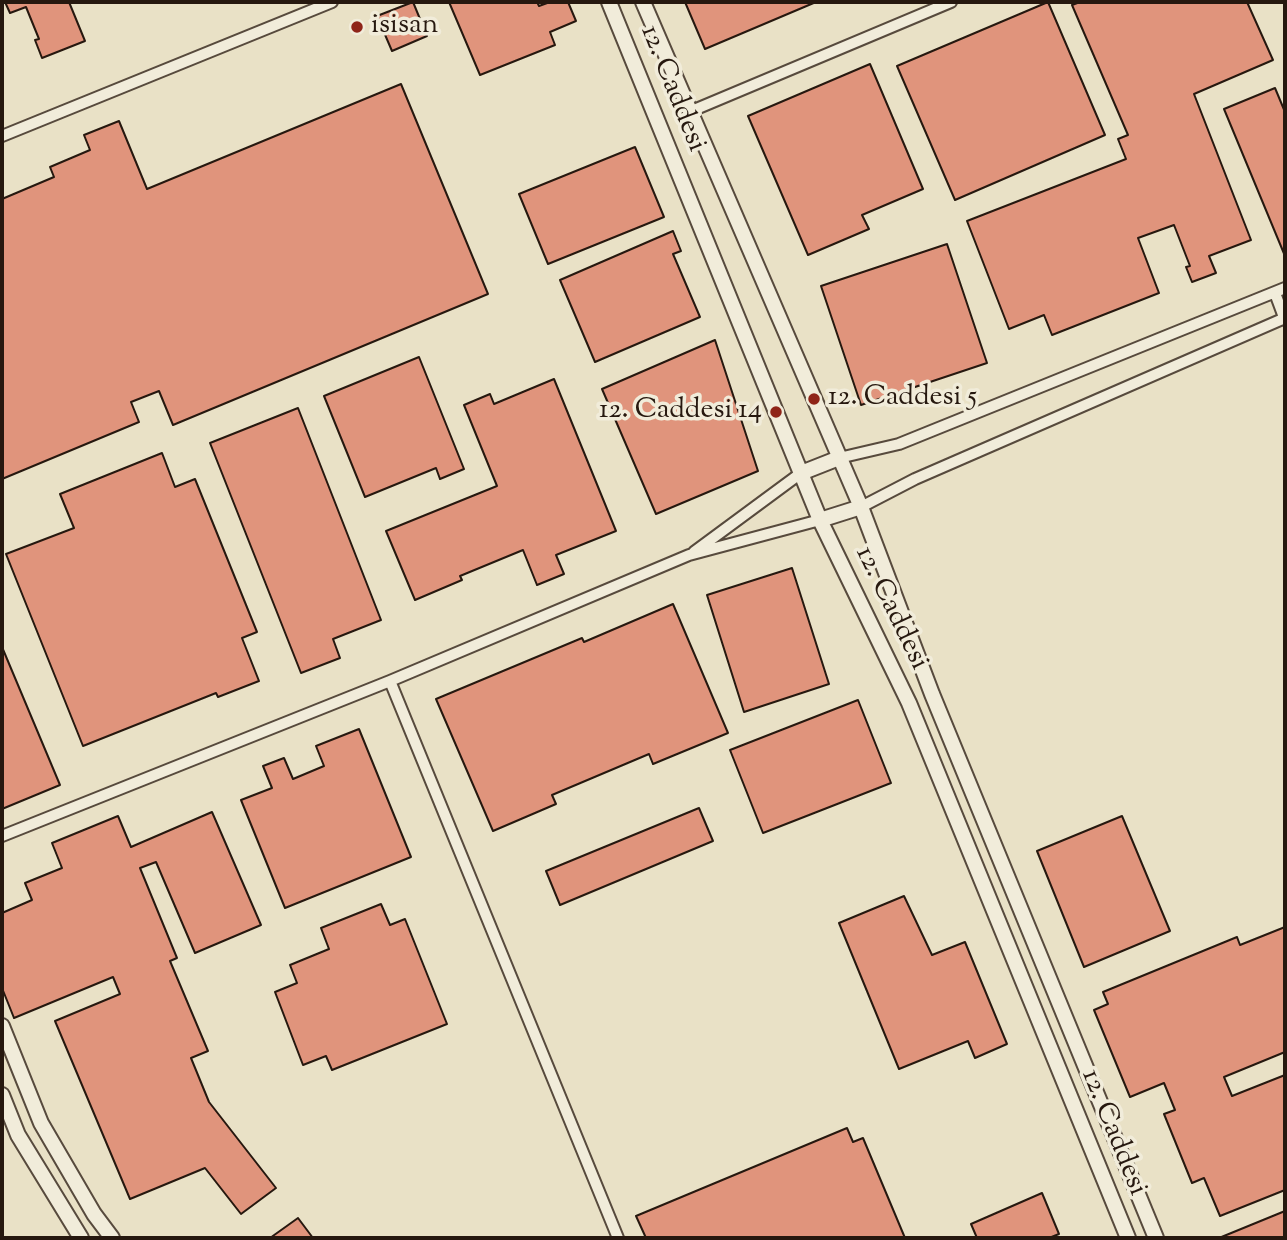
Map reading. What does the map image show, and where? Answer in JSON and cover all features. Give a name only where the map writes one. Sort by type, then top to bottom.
[{"type":"street","points":[[2,136],[332,2]]},
{"type":"street","name":"12. Caddesi","points":[[609,2],[820,520],[909,703],[1129,1238]]},
{"type":"street","name":"12. Caddesi","points":[[643,2],[861,507],[932,694],[1156,1238]]},
{"type":"street","points":[[689,112],[951,2]]},
{"type":"street","points":[[2,836],[390,681],[689,555],[861,507],[915,479],[1285,319],[1280,291],[900,444],[839,458],[801,473],[689,555]]},
{"type":"street","points":[[390,681],[618,1238]]},
{"type":"street","points":[[2,1026],[41,1123],[94,1214],[112,1238]]},
{"type":"street","points":[[2,1095],[18,1135],[81,1238]]},
{"type":"building","points":[[5,2],[69,2],[85,41],[42,58],[35,40],[39,39],[26,7],[10,13]]},
{"type":"building","points":[[413,2],[427,36],[392,51],[377,16]]},
{"type":"building","points":[[449,2],[537,2],[539,6],[550,2],[568,2],[576,21],[550,32],[555,45],[480,75]]},
{"type":"building","points":[[685,2],[816,2],[705,49]]},
{"type":"building","points":[[1048,2],[1105,135],[955,200],[897,66]]},
{"type":"building","points":[[1080,2],[1247,2],[1273,60],[1194,94],[1251,240],[1209,256],[1216,273],[1192,282],[1186,267],[1190,266],[1174,225],[1138,238],[1159,293],[1052,335],[1044,315],[1009,329],[967,221],[1126,159],[1118,139],[1128,135],[1072,5]]},
{"type":"building","points":[[870,64],[923,189],[862,215],[869,229],[808,255],[748,116]]},
{"type":"building","points":[[401,84],[488,294],[173,425],[159,391],[131,402],[139,422],[2,479],[2,199],[54,177],[50,167],[90,150],[84,135],[119,121],[147,189]]},
{"type":"building","points":[[1275,88],[1285,112],[1285,256],[1224,109]]},
{"type":"building","points":[[635,147],[664,217],[548,264],[519,194]]},
{"type":"building","points":[[673,231],[681,251],[673,254],[700,317],[595,362],[560,280]]},
{"type":"building","points":[[947,244],[987,363],[861,405],[821,286]]},
{"type":"building","points":[[715,340],[758,471],[656,514],[602,389]]},
{"type":"building","points":[[419,357],[464,469],[440,479],[436,468],[365,497],[324,396]]},
{"type":"building","points":[[554,379],[616,531],[556,555],[564,574],[537,585],[523,550],[460,576],[462,580],[415,600],[386,531],[497,486],[464,405],[490,394],[494,404]]},
{"type":"building","points":[[298,408],[381,620],[333,639],[340,658],[301,673],[210,443]]},
{"type":"building","points":[[162,453],[175,487],[195,479],[257,632],[242,638],[259,681],[218,697],[216,693],[83,746],[6,554],[74,528],[60,494]]},
{"type":"building","points":[[792,568],[829,684],[744,712],[707,595]]},
{"type":"building","points":[[673,604],[728,733],[653,764],[649,754],[552,795],[556,804],[493,831],[436,699],[582,638],[584,642]]},
{"type":"building","points":[[2,647],[60,785],[2,809]]},
{"type":"building","points":[[858,700],[891,783],[763,833],[730,750]]},
{"type":"building","points":[[359,729],[411,857],[285,908],[241,800],[272,788],[263,766],[284,758],[293,779],[324,766],[316,746]]},
{"type":"building","points":[[699,808],[713,841],[560,905],[546,871]]},
{"type":"building","points":[[212,812],[261,925],[195,953],[156,862],[140,868],[177,958],[170,961],[208,1051],[191,1058],[209,1102],[276,1188],[241,1214],[205,1168],[130,1199],[55,1021],[120,994],[113,977],[14,1018],[2,988],[2,913],[32,900],[25,883],[62,868],[52,843],[118,816],[131,847]]},
{"type":"building","points":[[1122,816],[1170,931],[1084,967],[1037,851]]},
{"type":"building","points":[[904,896],[932,955],[965,942],[1007,1044],[975,1058],[968,1041],[899,1069],[839,923]]},
{"type":"building","points":[[381,904],[390,925],[405,919],[447,1024],[332,1070],[326,1056],[303,1065],[275,992],[297,983],[290,965],[329,949],[321,928]]},
{"type":"building","points":[[1285,927],[1285,1052],[1224,1077],[1232,1096],[1285,1075],[1285,1190],[1220,1216],[1204,1178],[1192,1183],[1164,1114],[1175,1110],[1164,1083],[1130,1097],[1094,1010],[1108,1004],[1103,992],[1237,937],[1240,945]]},
{"type":"building","points":[[847,1128],[853,1142],[863,1138],[905,1238],[646,1238],[636,1216]]},
{"type":"building","points":[[1042,1193],[1059,1234],[1049,1238],[977,1238],[971,1224]]},
{"type":"building","points":[[1285,1211],[1285,1238],[1219,1238]]},
{"type":"building","points":[[298,1218],[313,1238],[270,1238]]},
{"type":"place","name":"isisan","points":[[357,27]]},
{"type":"place","name":"12. Caddesi 5","points":[[814,399]]},
{"type":"place","name":"12. Caddesi 14","points":[[776,412]]}]
